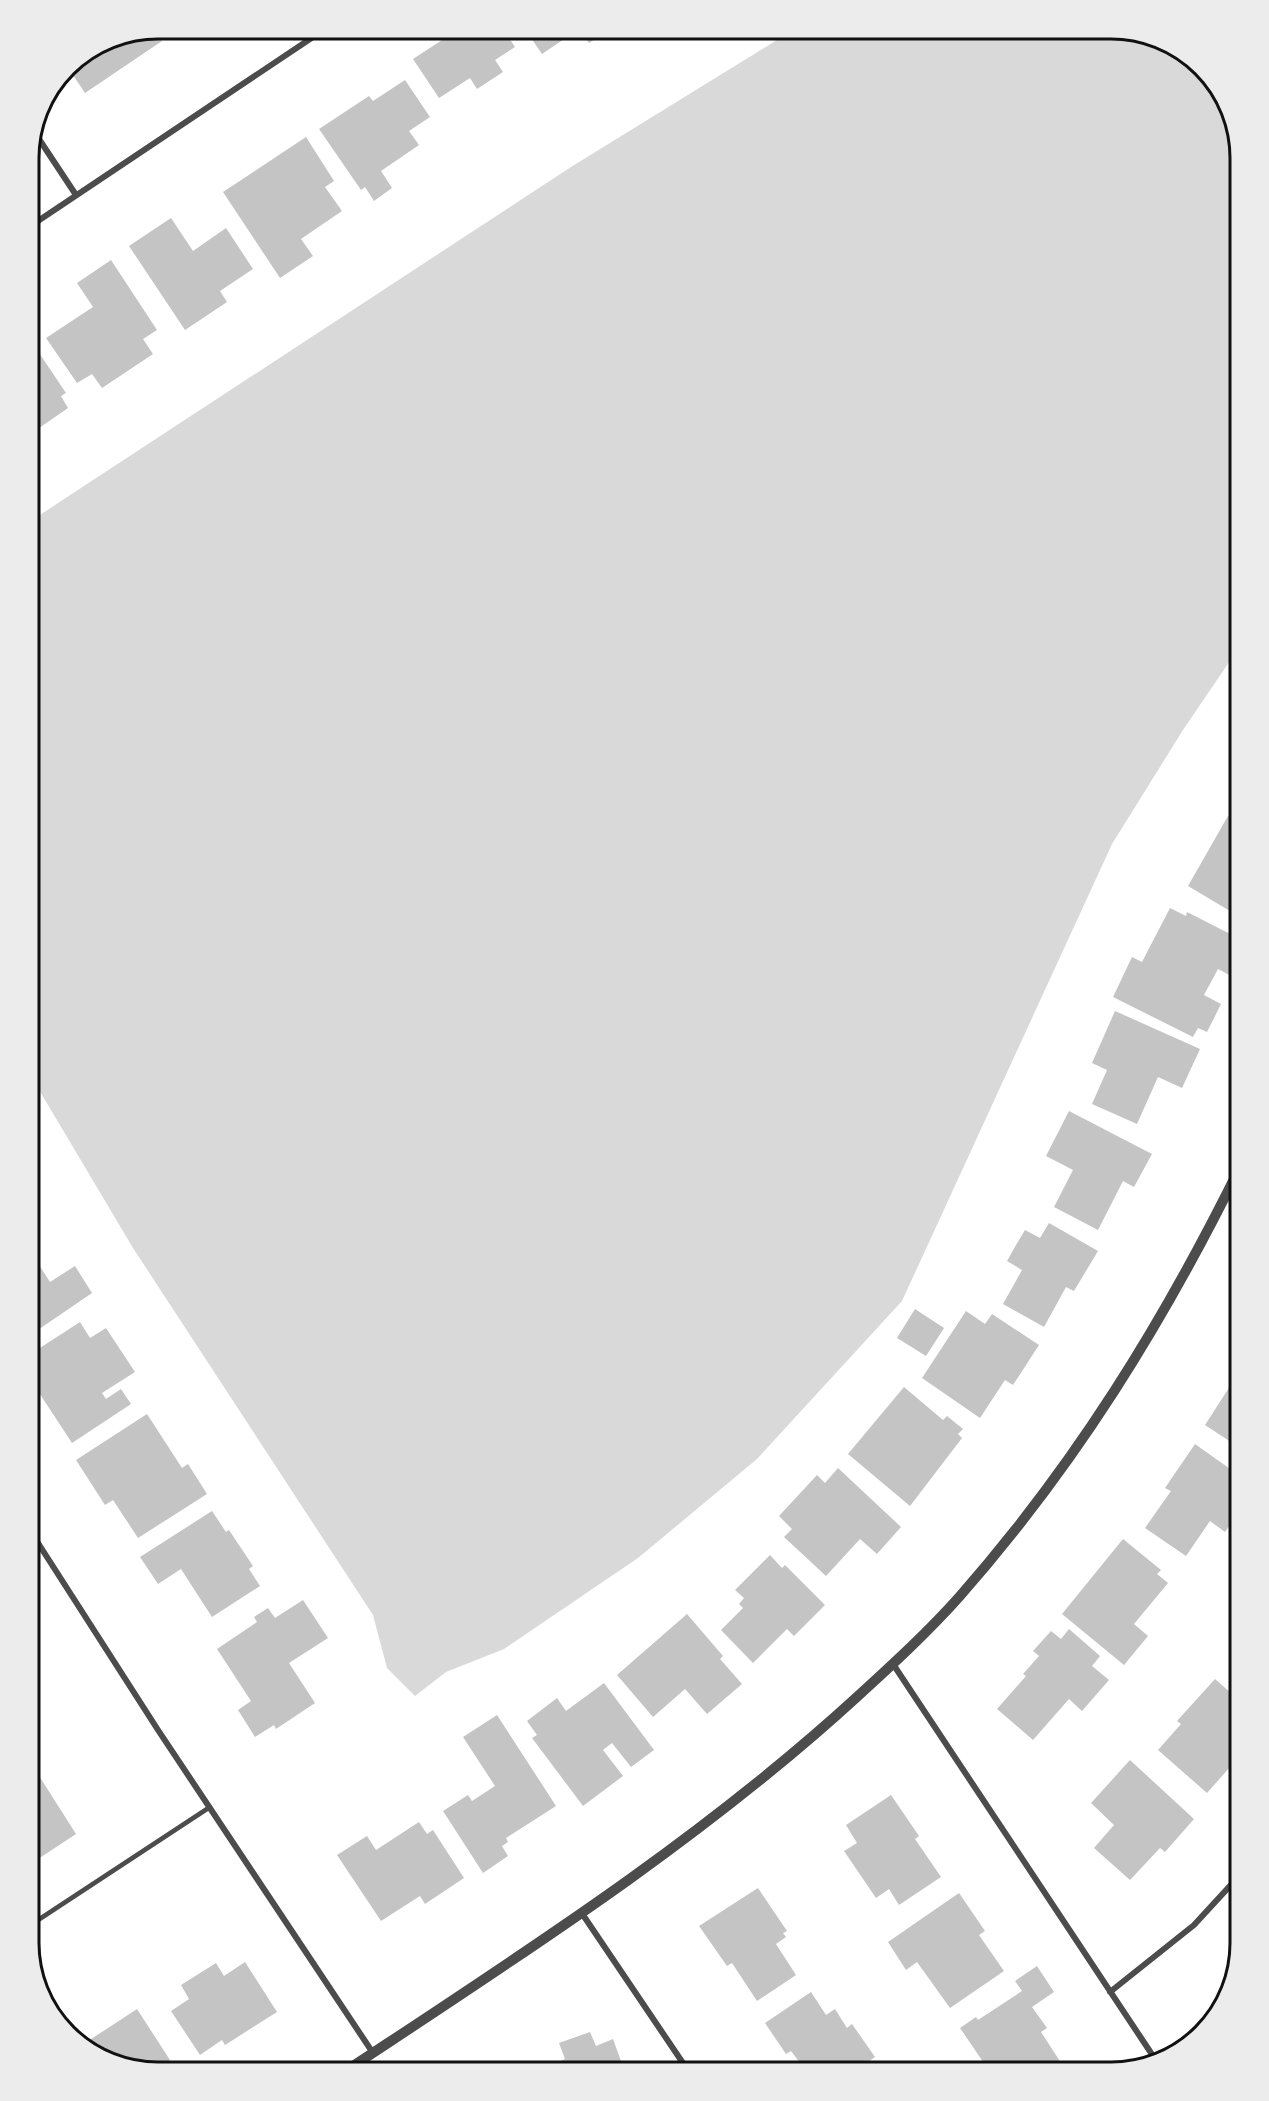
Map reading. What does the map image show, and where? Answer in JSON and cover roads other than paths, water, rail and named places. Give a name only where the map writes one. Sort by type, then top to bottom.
[{"type":"street","points":[[39,220],[309,39]]},
{"type":"street","points":[[40,141],[76,195]]},
{"type":"street","points":[[359,2062],[581,1912],[731,1804],[826,1725],[893,1664],[959,1598],[1019,1526],[1071,1457],[1159,1321],[1190,1268],[1230,1187]]},
{"type":"street","points":[[39,1546],[373,2053]]},
{"type":"street","points":[[893,1664],[1152,2055]]},
{"type":"street","points":[[1110,1992],[1194,1925],[1230,1886]]},
{"type":"street","points":[[581,1912],[682,2062]]},
{"type":"lane","points":[[39,1919],[210,1807]]}]
